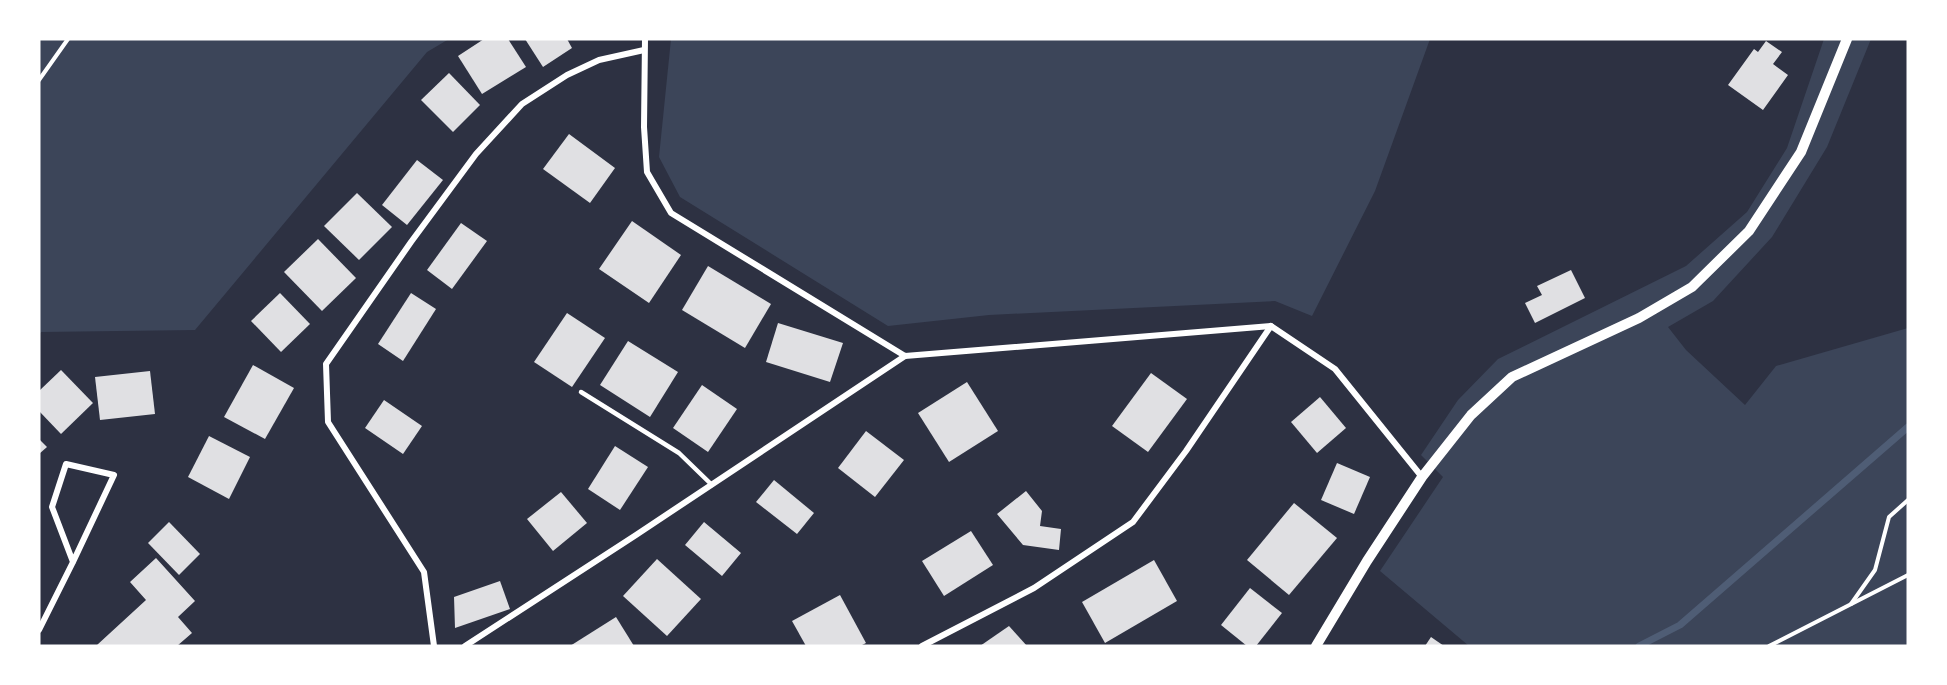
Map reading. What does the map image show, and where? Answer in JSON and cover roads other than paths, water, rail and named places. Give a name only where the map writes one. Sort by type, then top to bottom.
[{"type":"street","points":[[645,39],[644,127],[647,172],[671,213],[905,356]]},
{"type":"street","points":[[1316,646],[1367,561],[1422,477],[1471,415],[1512,377],[1639,318],[1692,287],[1749,231],[1802,152],[1847,39]]},
{"type":"street","points":[[434,646],[424,572],[328,422],[326,364],[476,154],[522,104],[567,75],[599,60],[644,50]]},
{"type":"street","points":[[465,646],[905,356],[1271,326],[1335,369],[1422,477]]},
{"type":"street","points":[[922,646],[1034,588],[1133,522],[1186,451],[1271,326]]},
{"type":"street","points":[[39,630],[74,562],[114,475],[66,464],[52,507],[74,562]]},
{"type":"lane","points":[[581,392],[679,453],[712,485]]},
{"type":"waterway","points":[[1639,646],[1680,625],[1908,427]]}]
